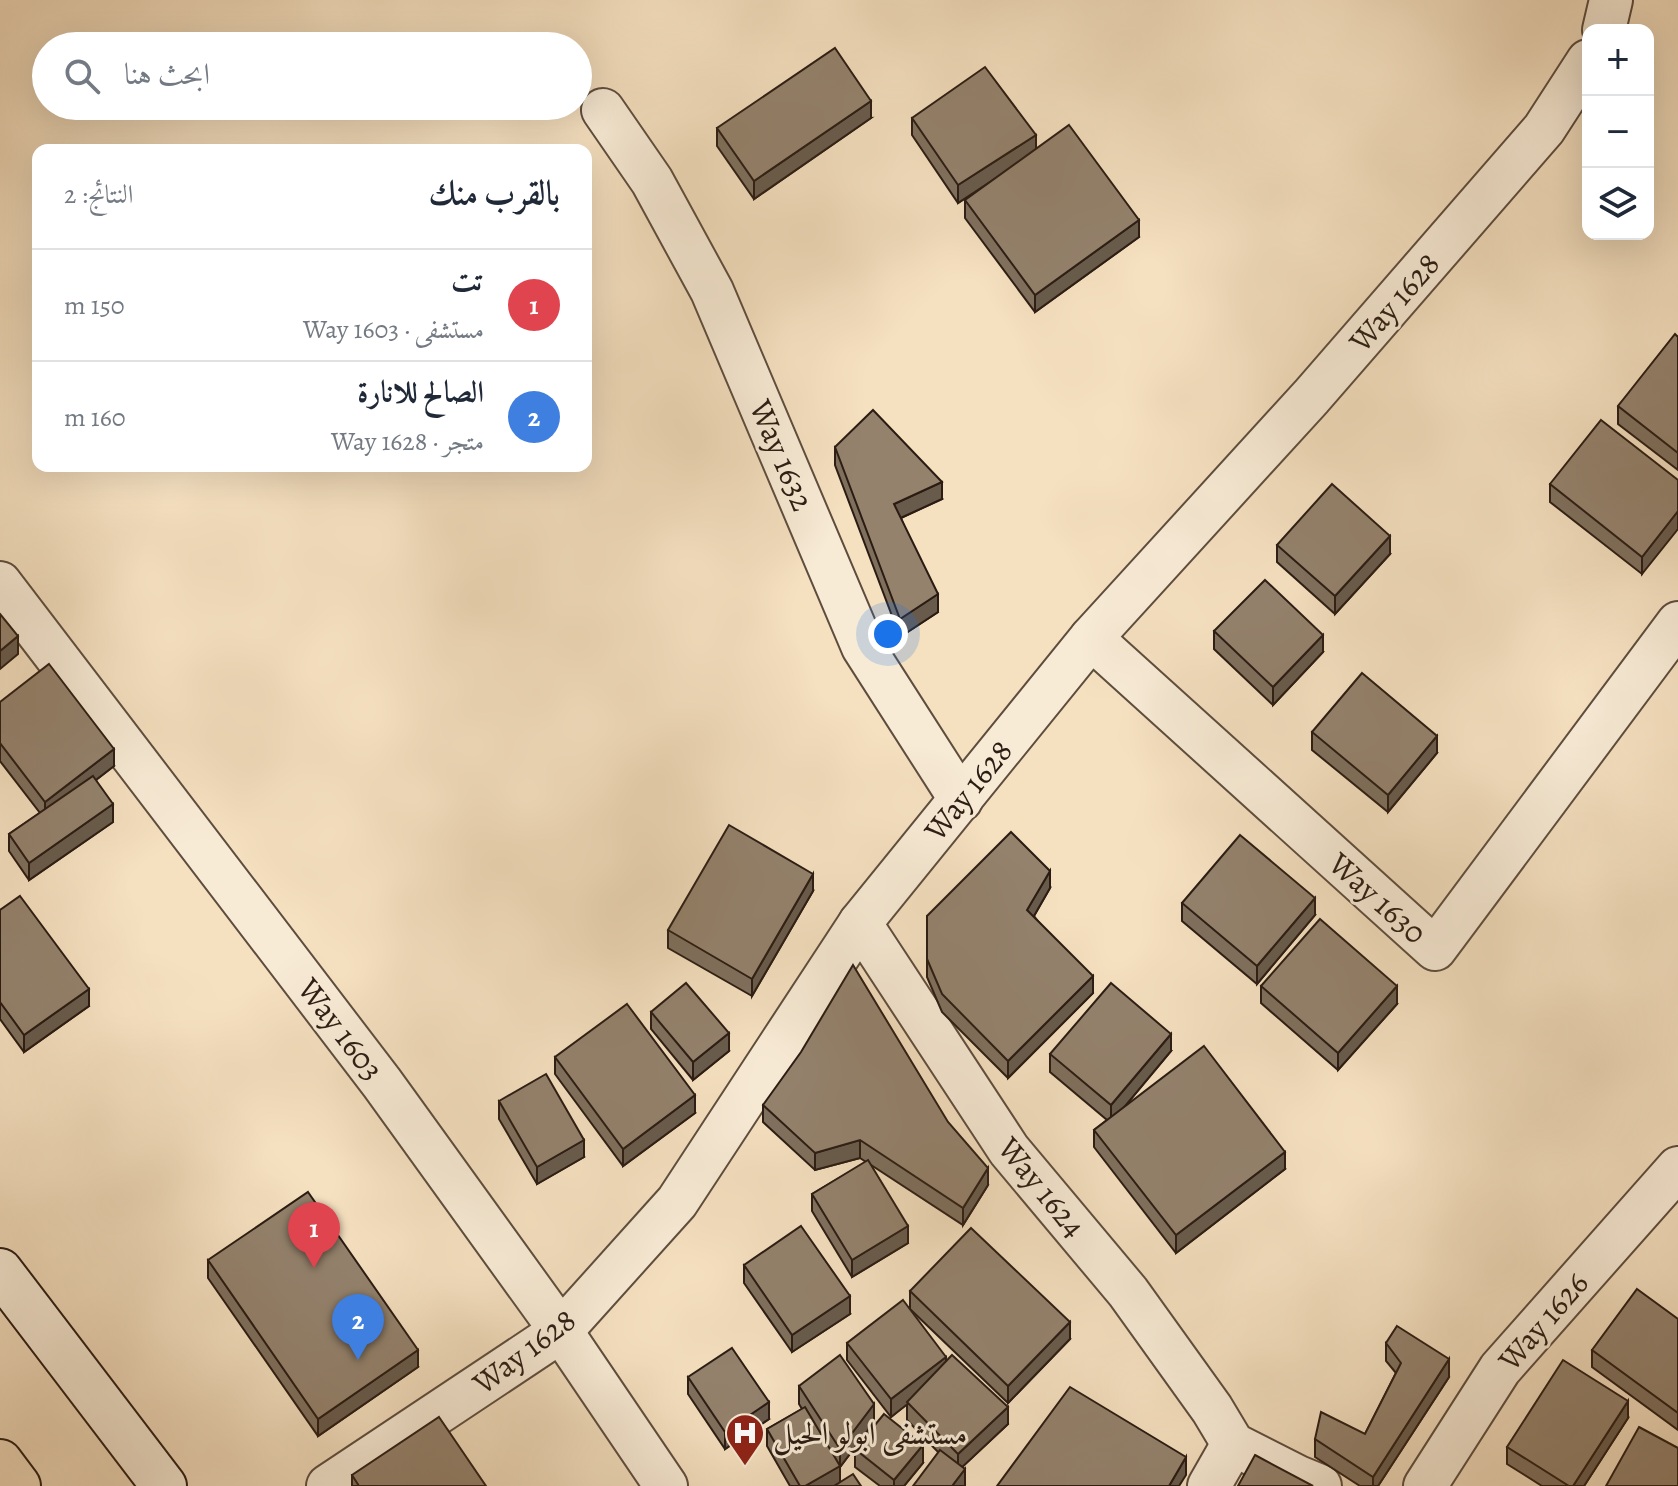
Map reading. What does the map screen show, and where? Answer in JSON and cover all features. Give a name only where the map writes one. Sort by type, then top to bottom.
[{"type":"highway","points":[[0,1462],[18,1486]]},
{"type":"street","points":[[1605,24],[1611,0]]},
{"type":"street","name":"Way 1628","points":[[328,1486],[561,1331],[677,1202],[860,923],[1091,638],[1311,397],[1544,129],[1582,70]]},
{"type":"street","name":"Way 1632","points":[[603,110],[652,181],[712,291],[863,647],[961,800]]},
{"type":"street","name":"Way 1603","points":[[0,583],[382,1083],[561,1331],[666,1486]]},
{"type":"street","name":"Way 1630","points":[[1091,638],[1435,949],[1678,623]]},
{"type":"street","name":"Way 1624","points":[[860,923],[1009,1150],[1128,1292],[1212,1409],[1233,1444]]},
{"type":"street","name":"Way 1626","points":[[1425,1486],[1500,1369],[1678,1168]]},
{"type":"street","points":[[0,1271],[164,1486]]},
{"type":"street","points":[[1209,1486],[1233,1444],[1320,1486]]},
{"type":"building","points":[[835,48],[871,101],[754,181],[717,128]]},
{"type":"building","points":[[985,67],[1036,135],[958,185],[912,118]]},
{"type":"building","points":[[1069,125],[1139,220],[1035,295],[965,200]]},
{"type":"building","points":[[1675,334],[1678,337],[1678,453],[1618,406]]},
{"type":"building","points":[[873,410],[942,482],[894,504],[938,594],[900,619],[835,447]]},
{"type":"building","points":[[1601,420],[1678,480],[1678,511],[1642,557],[1550,484]]},
{"type":"building","points":[[1332,484],[1390,536],[1335,596],[1277,545]]},
{"type":"building","points":[[1265,580],[1323,635],[1273,687],[1214,631]]},
{"type":"building","points":[[0,614],[18,636],[0,651]]},
{"type":"building","points":[[49,664],[114,749],[45,802],[0,743],[0,702]]},
{"type":"building","points":[[1362,673],[1437,736],[1388,795],[1312,732]]},
{"type":"building","points":[[93,776],[113,804],[29,863],[9,834]]},
{"type":"building","points":[[729,825],[813,874],[752,979],[668,930]]},
{"type":"building","points":[[1011,832],[1050,871],[1027,910],[1093,976],[1008,1061],[942,994],[927,959],[927,916]]},
{"type":"building","points":[[1240,835],[1315,898],[1257,966],[1182,903]]},
{"type":"building","points":[[20,896],[89,989],[24,1035],[0,1002],[0,910]]},
{"type":"building","points":[[1320,919],[1397,986],[1338,1053],[1261,986]]},
{"type":"building","points":[[853,965],[948,1122],[988,1168],[963,1208],[860,1140],[815,1153],[763,1105],[801,1052]]},
{"type":"building","points":[[686,983],[729,1033],[693,1062],[651,1012]]},
{"type":"building","points":[[1111,983],[1171,1034],[1111,1105],[1050,1054]]},
{"type":"building","points":[[627,1004],[695,1095],[623,1149],[555,1057]]},
{"type":"building","points":[[1204,1046],[1285,1152],[1176,1235],[1094,1130]]},
{"type":"building","points":[[546,1074],[584,1140],[537,1167],[499,1101]]},
{"type":"building","points":[[868,1160],[908,1226],[852,1260],[812,1194]]},
{"type":"building","points":[[308,1192],[418,1350],[318,1419],[208,1260]]},
{"type":"building","points":[[801,1226],[850,1296],[792,1335],[744,1265]]},
{"type":"building","points":[[971,1228],[1070,1322],[1008,1386],[910,1291]]},
{"type":"building","points":[[1637,1289],[1678,1319],[1678,1413],[1592,1350]]},
{"type":"building","points":[[903,1300],[946,1357],[891,1399],[847,1343]]},
{"type":"building","points":[[1397,1326],[1449,1359],[1373,1477],[1315,1439],[1321,1412],[1365,1434],[1401,1363],[1386,1343]]},
{"type":"building","points":[[732,1348],[769,1402],[725,1432],[688,1377]]},
{"type":"building","points":[[840,1355],[874,1404],[840,1449],[799,1386]]},
{"type":"building","points":[[952,1355],[1008,1407],[958,1454],[907,1402]]},
{"type":"building","points":[[1563,1360],[1628,1401],[1573,1486],[1507,1447]]},
{"type":"building","points":[[1070,1387],[1186,1457],[1169,1486],[997,1486]]},
{"type":"building","points":[[805,1407],[840,1466],[800,1486],[767,1429]]},
{"type":"building","points":[[884,1414],[923,1445],[894,1480],[855,1449]]},
{"type":"building","points":[[439,1417],[486,1486],[359,1486],[352,1475]]},
{"type":"building","points":[[1639,1427],[1678,1448],[1678,1486],[1606,1486]]},
{"type":"building","points":[[940,1450],[965,1469],[952,1486],[913,1486]]},
{"type":"building","points":[[1255,1455],[1313,1486],[1238,1486]]},
{"type":"building","points":[[853,1474],[861,1486],[834,1486]]},
{"type":"place","name":"تت","points":[[314,1268]]},
{"type":"place","name":"الصالح للانارة","points":[[358,1360]]},
{"type":"place","name":"مستشفى ابولو الحيل","points":[[745,1467]]}]
